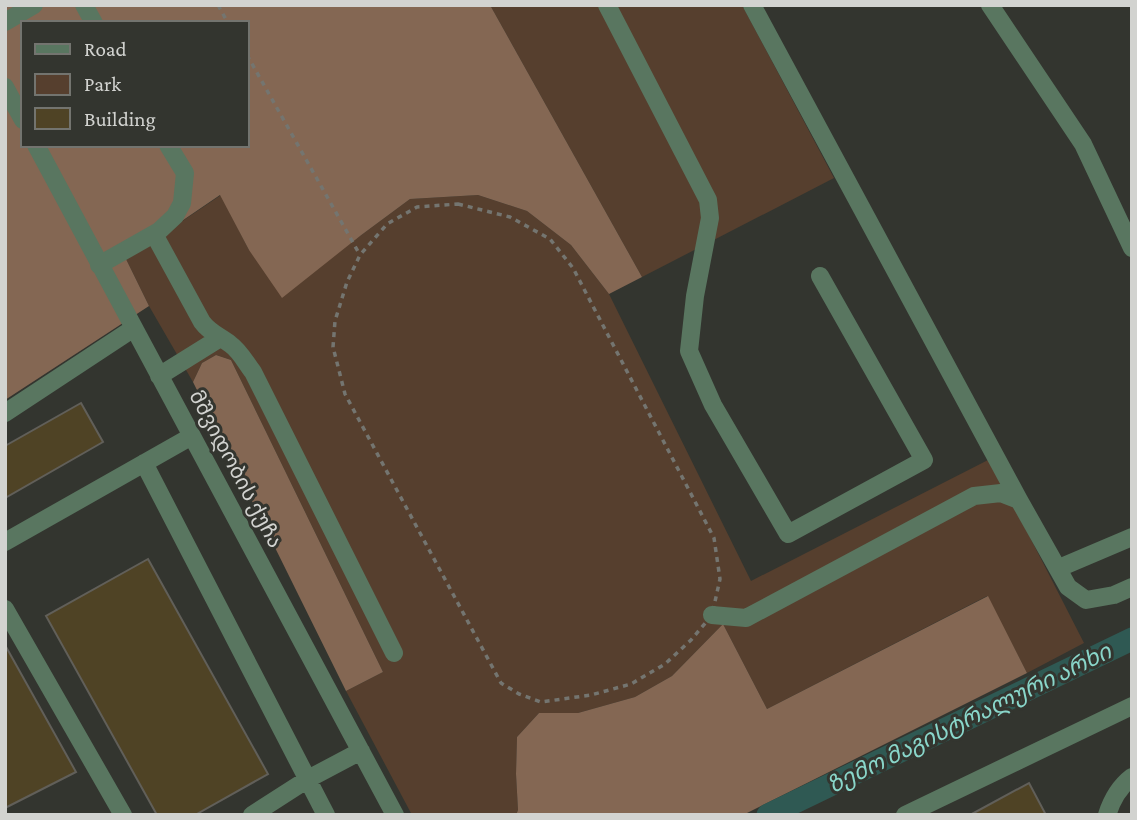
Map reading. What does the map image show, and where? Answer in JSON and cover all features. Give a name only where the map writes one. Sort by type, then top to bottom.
[{"type":"street","points":[[5,22],[34,5]]},
{"type":"street","points":[[84,5],[93,21]]},
{"type":"street","points":[[607,5],[708,200],[710,218],[695,296],[689,351],[713,405],[788,534],[924,460],[820,276]]},
{"type":"street","points":[[752,5],[1068,587],[1086,600],[1114,595],[1132,587]]},
{"type":"street","points":[[990,5],[1083,144],[1132,248]]},
{"type":"street","points":[[5,87],[21,116]]},
{"type":"street","name":"მშვიდობის ქუჩა","points":[[37,147],[396,815]]},
{"type":"street","points":[[99,265],[159,231],[175,216],[182,203],[185,173],[169,147]]},
{"type":"street","points":[[154,234],[208,331],[231,345],[253,373],[394,653]]},
{"type":"street","points":[[5,413],[134,328]]},
{"type":"street","points":[[159,376],[220,338]]},
{"type":"street","points":[[5,542],[192,436]]},
{"type":"street","points":[[144,463],[326,815]]},
{"type":"street","points":[[712,615],[746,618],[974,496],[1001,493],[1019,500]]},
{"type":"street","points":[[1059,568],[1132,537]]},
{"type":"street","points":[[5,609],[123,815]]},
{"type":"street","points":[[905,815],[1132,706]]},
{"type":"street","points":[[252,815],[308,779],[361,751]]},
{"type":"street","points":[[1107,815],[1122,785],[1132,777]]},
{"type":"path","points":[[218,5],[227,21]]},
{"type":"path","points":[[248,57],[360,255]]},
{"type":"path","points":[[458,204],[510,217],[550,239],[573,268],[714,538],[720,579],[712,615],[664,664],[631,684],[591,695],[541,702],[519,694],[501,683],[345,394],[333,347],[335,321],[347,282],[360,255],[387,224],[417,207],[458,204]]},
{"type":"green space","points":[[490,5],[742,5],[834,178],[642,277]]},
{"type":"green space","points":[[221,195],[249,250],[360,236],[410,199],[478,195],[527,211],[571,245],[609,294],[751,581],[990,459],[1084,643],[1027,673],[987,596],[767,709],[723,624],[672,676],[635,697],[578,713],[539,713],[517,737],[516,815],[412,815],[346,691],[383,672],[231,360],[216,355],[202,363],[193,382],[149,306],[126,259]]},
{"type":"shaded area","points":[[5,5],[490,5],[642,277],[609,294],[571,245],[527,211],[478,195],[410,199],[282,298],[249,250],[220,195],[126,259],[149,306],[5,400]]},
{"type":"shaded area","points":[[216,355],[231,360],[383,672],[346,691],[193,382],[202,363]]},
{"type":"shaded area","points":[[988,596],[1027,673],[743,815],[516,815],[517,737],[539,713],[578,713],[635,697],[672,676],[723,624],[767,709]]},
{"type":"building","points":[[81,403],[103,442],[5,498],[5,446]]},
{"type":"building","points":[[148,559],[268,774],[195,815],[157,815],[46,616]]},
{"type":"building","points":[[5,645],[76,772],[5,808]]},
{"type":"building","points":[[1029,783],[1046,815],[970,815]]},
{"type":"waterway","name":"ზემო მაგისტრალური არხი","points":[[768,815],[1132,639]]}]
